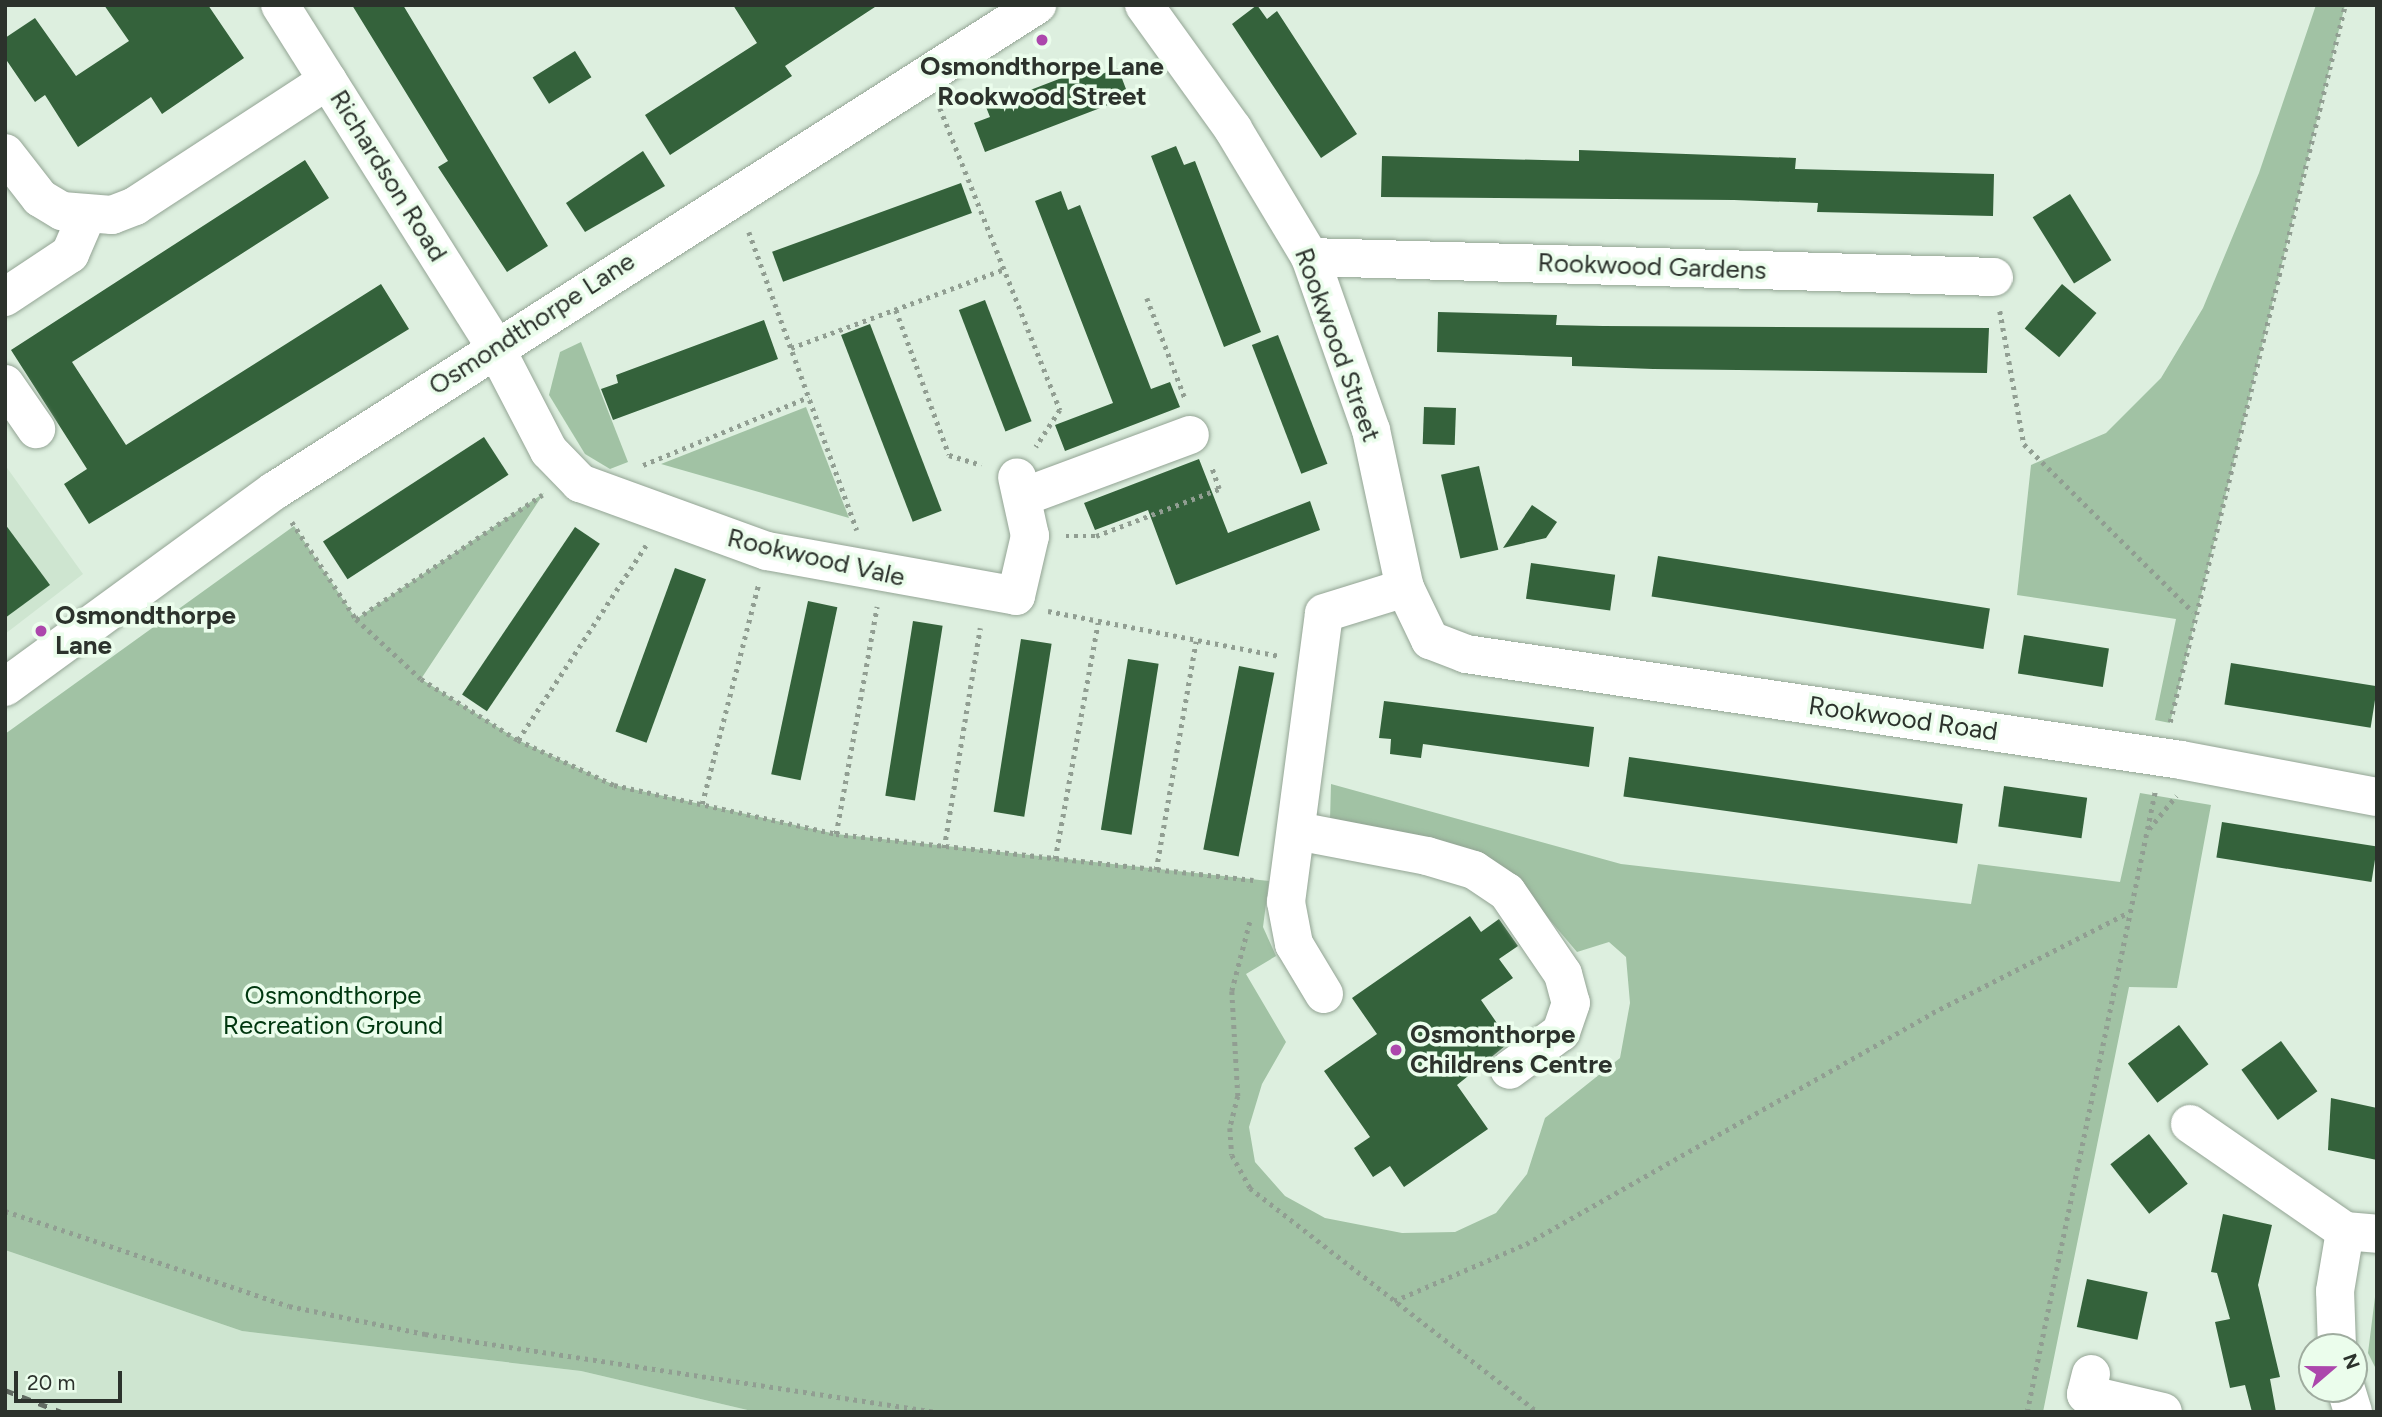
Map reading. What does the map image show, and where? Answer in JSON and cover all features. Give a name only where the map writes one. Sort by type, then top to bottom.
[{"type":"street","name":"Richardson Road","points":[[280,5],[495,347]]},
{"type":"street","name":"Osmondthorpe Lane","points":[[5,687],[274,491],[495,347],[1037,5]]},
{"type":"street","name":"Rookwood Street","points":[[1144,5],[1233,130],[1310,257],[1371,430],[1405,588],[1430,640]]},
{"type":"street","points":[[5,153],[40,198],[86,217],[135,206],[328,80]]},
{"type":"street","points":[[5,297],[70,254],[86,217]]},
{"type":"street","name":"Rookwood Gardens","points":[[1310,257],[1994,277]]},
{"type":"street","name":"Rookwood Vale","points":[[495,347],[550,451],[586,484],[665,517],[767,551],[1001,595]]},
{"type":"street","points":[[5,384],[36,429]]},
{"type":"street","points":[[1001,595],[1030,536],[1020,487],[1190,435]]},
{"type":"street","points":[[1324,994],[1294,944],[1272,897],[1297,831],[1324,613],[1405,588]]},
{"type":"street","name":"Rookwood Road","points":[[1430,640],[1466,654],[2162,757],[2377,797]]},
{"type":"street","points":[[1297,831],[1439,859],[1474,870],[1507,892],[1563,974],[1571,1003],[1561,1032],[1509,1070]]},
{"type":"street","points":[[2190,1125],[2361,1232],[2335,1291],[2336,1333]]},
{"type":"street","points":[[2091,1374],[2086,1394],[2163,1412]]},
{"type":"path","points":[[2027,1412],[2194,612],[2345,5]]},
{"type":"path","points":[[896,310],[949,455],[1020,487],[1060,410],[927,75]]},
{"type":"path","points":[[736,195],[809,397],[878,574],[836,834]]},
{"type":"path","points":[[791,348],[1005,269]]},
{"type":"path","points":[[1994,277],[2024,444],[2194,612]]},
{"type":"path","points":[[356,619],[586,484],[809,397]]},
{"type":"path","points":[[274,491],[356,619],[421,679],[518,740],[614,785],[836,834],[944,848],[1260,880],[1272,897]]},
{"type":"path","points":[[518,740],[665,517]]},
{"type":"path","points":[[702,804],[767,551]]},
{"type":"path","points":[[944,848],[1001,595],[1098,622],[1316,663]]},
{"type":"path","points":[[1055,859],[1098,622]]},
{"type":"path","points":[[1156,870],[1196,641]]},
{"type":"path","points":[[1394,1301],[1526,1244],[1932,1013],[2130,912]]},
{"type":"path","points":[[1251,917],[1232,990],[1238,1096],[1232,1155],[1250,1188],[1279,1216],[1538,1412]]},
{"type":"path","points":[[5,1211],[289,1306],[425,1334],[936,1412]]},
{"type":"shaded area","points":[[5,465],[83,574],[5,634]]},
{"type":"shaded area","points":[[5,1250],[242,1331],[581,1371],[756,1412],[5,1412]]},
{"type":"green space","points":[[2316,5],[2345,5],[2170,723],[2155,720],[2176,619],[2017,595],[2031,465],[2106,433],[2161,378],[2203,308],[2259,173]]},
{"type":"green space","points":[[581,342],[628,462],[610,469],[585,454],[549,395],[560,352]]},
{"type":"green space","points":[[806,407],[849,518],[661,464]]},
{"type":"green space","name":"Osmondthorpe Recreation Ground","points":[[544,493],[421,679],[518,740],[614,785],[836,834],[1269,881],[1263,927],[1276,956],[1246,974],[1286,1042],[1262,1084],[1249,1127],[1255,1162],[1285,1196],[1325,1218],[1402,1233],[1455,1232],[1496,1213],[1527,1174],[1545,1118],[1620,1058],[1630,1003],[1626,957],[1609,942],[1577,952],[1515,879],[1330,820],[1331,784],[1621,864],[1971,904],[1978,864],[2120,882],[2140,793],[2211,805],[2177,988],[2129,987],[2043,1412],[756,1412],[581,1371],[242,1331],[5,1250],[5,734],[294,526],[356,619]]},
{"type":"green space","points":[[2377,1281],[2377,1371],[2368,1353]]},
{"type":"building","points":[[104,5],[208,5],[244,58],[162,114],[151,97],[78,147],[45,95],[35,102],[5,58],[5,38],[35,18],[76,76],[129,41]]},
{"type":"building","points":[[352,5],[403,5],[548,246],[507,272],[438,167],[448,161]]},
{"type":"building","points":[[733,5],[878,5],[785,66],[792,76],[670,155],[645,115],[757,43]]},
{"type":"building","points":[[1257,5],[1267,19],[1277,11],[1357,134],[1321,158],[1232,24]]},
{"type":"building","points":[[575,51],[591,77],[549,104],[533,77]]},
{"type":"building","points":[[1098,64],[1102,74],[1118,68],[1129,97],[985,152],[974,123],[990,117],[986,107]]},
{"type":"building","points":[[1176,146],[1184,165],[1195,161],[1261,332],[1224,347],[1151,156]]},
{"type":"building","points":[[1579,150],[1796,158],[1795,169],[1994,174],[1993,216],[1817,212],[1818,203],[1734,200],[1381,197],[1382,156],[1579,161]]},
{"type":"building","points":[[643,151],[665,186],[585,232],[566,203]]},
{"type":"building","points":[[305,160],[329,198],[72,362],[126,445],[381,284],[409,329],[89,524],[64,484],[87,469],[11,350]]},
{"type":"building","points":[[961,183],[972,213],[783,282],[772,252]]},
{"type":"building","points":[[1061,191],[1068,210],[1080,205],[1151,389],[1170,382],[1180,407],[1065,451],[1055,425],[1113,403],[1035,201]]},
{"type":"building","points":[[2070,194],[2111,260],[2074,283],[2033,217]]},
{"type":"building","points":[[2062,284],[2096,313],[2059,357],[2025,328]]},
{"type":"building","points":[[985,300],[1032,421],[1005,431],[959,310]]},
{"type":"building","points":[[1438,312],[1557,315],[1556,325],[1989,328],[1987,373],[1572,366],[1572,357],[1437,352]]},
{"type":"building","points":[[764,320],[778,359],[613,420],[601,389],[618,383],[616,375]]},
{"type":"building","points":[[870,324],[942,511],[913,522],[841,335]]},
{"type":"building","points":[[1278,335],[1327,464],[1301,474],[1252,345]]},
{"type":"building","points":[[1424,407],[1456,408],[1455,445],[1423,444]]},
{"type":"building","points":[[484,437],[509,475],[347,579],[323,542]]},
{"type":"building","points":[[1199,459],[1228,533],[1310,501],[1320,530],[1176,585],[1148,510],[1095,530],[1084,503]]},
{"type":"building","points":[[1479,466],[1498,550],[1460,559],[1441,475]]},
{"type":"building","points":[[1532,505],[1557,522],[1546,538],[1503,548]]},
{"type":"building","points":[[5,524],[50,585],[5,618]]},
{"type":"building","points":[[575,527],[600,544],[487,711],[462,694]]},
{"type":"building","points":[[1658,556],[1990,609],[1983,649],[1652,596]]},
{"type":"building","points":[[1531,563],[1615,575],[1610,610],[1526,599]]},
{"type":"building","points":[[675,568],[706,579],[646,743],[615,732]]},
{"type":"building","points":[[808,601],[837,607],[801,780],[771,774]]},
{"type":"building","points":[[913,621],[943,626],[915,801],[885,796]]},
{"type":"building","points":[[2024,635],[2109,648],[2103,687],[2018,674]]},
{"type":"building","points":[[1021,639],[1052,644],[1024,817],[994,812]]},
{"type":"building","points":[[1128,659],[1159,664],[1132,835],[1101,830]]},
{"type":"building","points":[[2231,663],[2377,686],[2371,728],[2224,704]]},
{"type":"building","points":[[1239,666],[1274,673],[1239,856],[1203,850]]},
{"type":"building","points":[[1384,701],[1594,727],[1589,767],[1423,744],[1421,758],[1390,754],[1391,739],[1379,738]]},
{"type":"building","points":[[1629,757],[1963,804],[1957,844],[1623,797]]},
{"type":"building","points":[[2004,786],[2087,798],[2081,838],[1998,827]]},
{"type":"building","points":[[2222,822],[2377,847],[2371,882],[2216,858]]},
{"type":"building","name":"Osmonthorpe Childrens Centre","points":[[1470,916],[1481,932],[1499,919],[1518,946],[1499,959],[1513,978],[1481,1000],[1510,1042],[1457,1085],[1488,1129],[1404,1187],[1390,1166],[1373,1177],[1354,1148],[1370,1137],[1324,1071],[1377,1034],[1352,998]]},
{"type":"building","points":[[2179,1025],[2208,1064],[2157,1103],[2128,1064]]},
{"type":"building","points":[[2281,1041],[2317,1091],[2278,1120],[2241,1070]]},
{"type":"building","points":[[2331,1098],[2377,1108],[2377,1160],[2328,1150]]},
{"type":"building","points":[[2149,1134],[2188,1184],[2149,1214],[2110,1164]]},
{"type":"building","points":[[2223,1214],[2272,1225],[2258,1285],[2280,1377],[2270,1379],[2276,1412],[2252,1412],[2245,1385],[2230,1388],[2215,1322],[2230,1319],[2217,1273],[2211,1272]]},
{"type":"building","points":[[2087,1279],[2148,1292],[2137,1340],[2077,1327]]},
{"type":"railway","points":[[5,1390],[61,1412]]},
{"type":"place","name":"Osmondthorpe Lane Rookwood Street","points":[[1042,40]]},
{"type":"place","name":"Osmondthorpe Lane","points":[[41,631]]},
{"type":"place","name":"Osmonthorpe Childrens Centre","points":[[1396,1050]]}]
